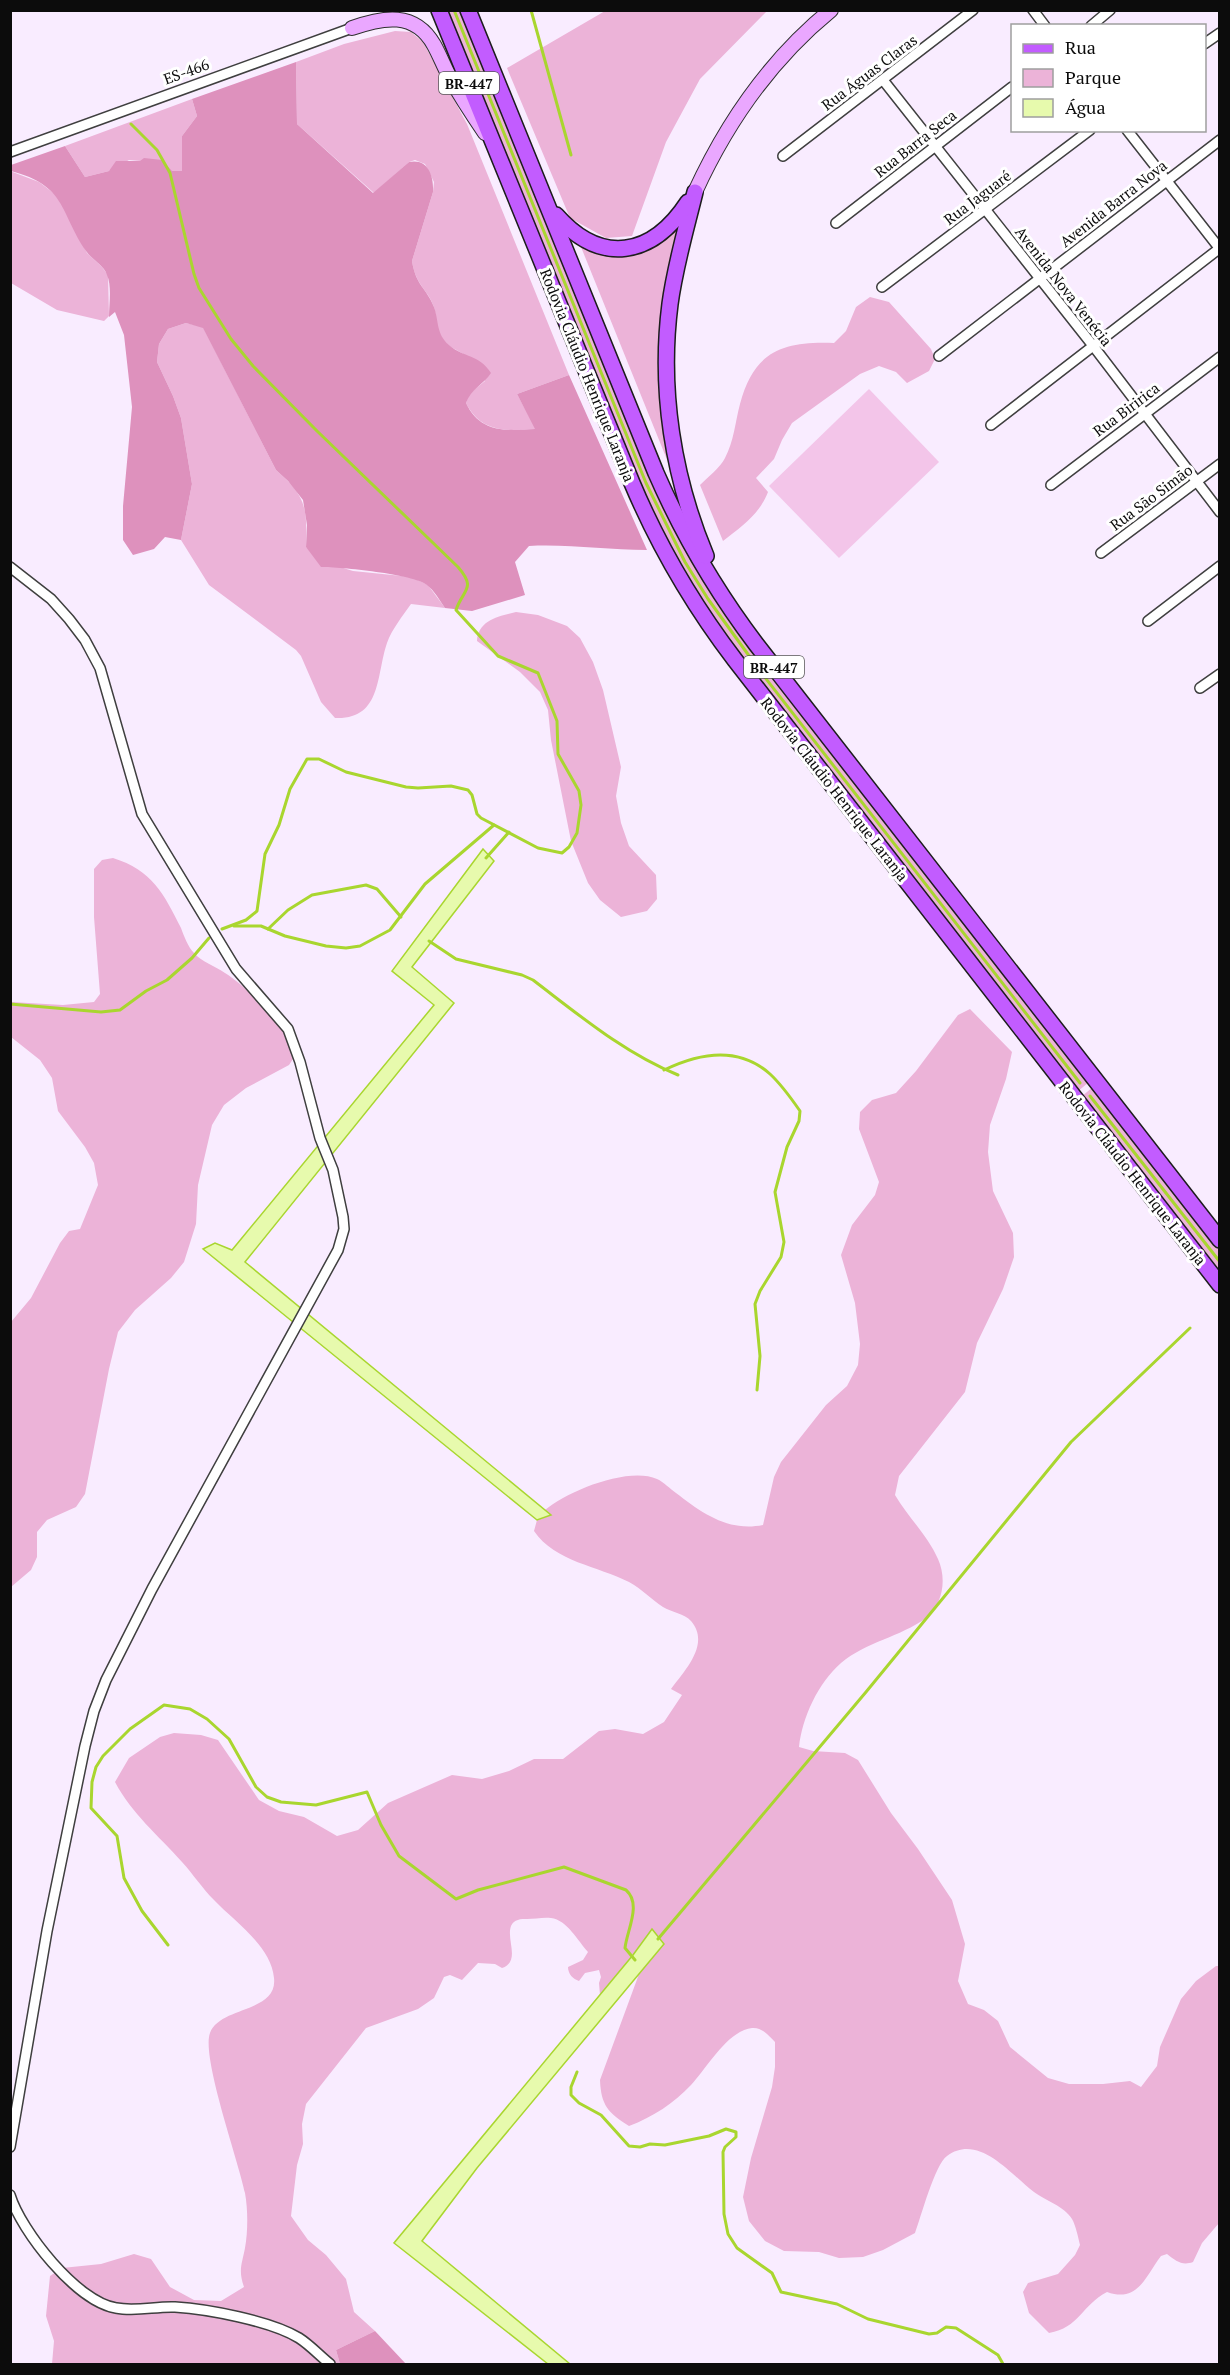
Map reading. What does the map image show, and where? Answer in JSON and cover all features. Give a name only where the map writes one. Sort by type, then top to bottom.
[{"type":"main road","name":"Rodovia Cláudio Henrique Laranja","points":[[439,10],[644,510],[670,563],[735,660],[1220,1285]]},
{"type":"main road","name":"Rodovia Cláudio Henrique Laranja","points":[[468,10],[656,473],[680,525],[708,575],[756,644],[1220,1240]]},
{"type":"main road","points":[[547,205],[566,226],[581,238],[607,247],[626,248],[645,243],[663,233],[678,219],[695,192]]},
{"type":"main road","points":[[695,192],[678,258],[670,305],[666,376],[670,424],[682,484],[699,540],[730,604],[756,644]]},
{"type":"street","name":"ES-466","points":[[374,20],[386,10]]},
{"type":"street","points":[[695,192],[717,147],[753,91],[791,47],[831,10]]},
{"type":"street","name":"Rua Águas Claras","points":[[783,156],[974,10]]},
{"type":"street","points":[[1033,10],[1044,24]]},
{"type":"street","points":[[1093,24],[1110,10]]},
{"type":"street","name":"ES-466","points":[[10,152],[374,20],[397,19],[412,24],[424,32],[434,45],[450,77],[498,155]]},
{"type":"street","points":[[1206,43],[1220,33]]},
{"type":"street","name":"Avenida Nova Venécia","points":[[883,80],[1094,347],[1220,512]]},
{"type":"street","name":"Rua Barra Seca","points":[[836,223],[1011,88]]},
{"type":"street","name":"Rua Jaguaré","points":[[882,287],[1087,132]]},
{"type":"street","points":[[992,425],[1219,248],[1129,132]]},
{"type":"street","name":"Avenida Barra Nova","points":[[939,356],[1220,140]]},
{"type":"street","name":"Rua Biririca","points":[[1051,485],[1220,357]]},
{"type":"street","name":"Rua São Simão","points":[[1101,553],[1220,464]]},
{"type":"street","points":[[1148,621],[1220,566]]},
{"type":"street","points":[[10,567],[51,598],[85,640],[99,668],[142,814],[236,969],[288,1029],[300,1062],[320,1138],[333,1170],[344,1229],[338,1250],[152,1589],[106,1680],[94,1711],[47,1931],[10,2147]]},
{"type":"street","points":[[1200,688],[1220,674]]},
{"type":"street","points":[[10,2195],[20,2218],[60,2269],[89,2296],[104,2305],[128,2309],[173,2307],[195,2309],[272,2327],[301,2340],[330,2364]]},
{"type":"green space","points":[[445,11],[462,11],[675,528],[1089,1082],[1077,1092],[722,634],[661,535]]},
{"type":"green space","points":[[605,11],[767,11],[700,79],[666,142],[632,236],[606,238],[570,218],[507,68]]},
{"type":"green space","points":[[395,31],[411,32],[423,42],[467,124],[569,375],[517,394],[536,429],[505,430],[487,425],[472,413],[466,403],[469,394],[485,381],[465,355],[442,339],[437,327],[434,307],[416,276],[412,261],[433,192],[434,182],[425,164],[415,160],[409,162],[374,193],[297,124],[296,62],[344,44]]},
{"type":"green space","points":[[192,99],[197,116],[182,136],[182,171],[172,171],[129,160],[109,171],[85,177],[65,146]]},
{"type":"green space","points":[[10,171],[39,182],[56,195],[87,253],[108,275],[109,316],[104,321],[57,310],[11,283]]},
{"type":"green space","points":[[682,224],[664,306],[659,351],[662,405],[674,477],[579,242],[658,243]]},
{"type":"green space","points":[[870,297],[889,302],[931,349],[935,359],[929,371],[907,383],[896,372],[879,366],[860,374],[792,423],[774,459],[756,478],[768,492],[760,507],[749,520],[723,541],[700,485],[717,469],[728,452],[740,404],[753,372],[762,361],[786,347],[800,344],[834,343],[846,331],[856,307]]},
{"type":"green space","points":[[186,323],[203,327],[276,470],[299,496],[305,513],[306,547],[340,567],[353,571],[412,577],[428,585],[445,608],[411,604],[389,638],[378,681],[369,704],[361,712],[350,717],[335,718],[321,702],[301,656],[296,650],[209,585],[181,540],[192,484],[181,418],[157,362],[159,344],[168,329]]},
{"type":"green space","points":[[516,612],[538,615],[567,626],[580,638],[593,662],[603,690],[621,767],[616,796],[621,823],[629,846],[656,875],[657,899],[647,911],[621,917],[600,900],[588,883],[571,841],[551,740],[548,710],[540,692],[520,672],[477,641],[481,628],[490,620]]},
{"type":"green space","points":[[113,858],[138,869],[147,876],[169,904],[192,951],[235,980],[267,1010],[285,1033],[295,1056],[289,1065],[246,1088],[224,1105],[212,1125],[198,1185],[196,1224],[184,1262],[171,1278],[135,1310],[118,1332],[85,1494],[76,1507],[47,1520],[37,1532],[37,1557],[31,1570],[11,1587],[11,1322],[31,1298],[60,1243],[69,1231],[80,1229],[98,1185],[94,1163],[58,1111],[52,1078],[40,1060],[11,1037],[11,1002],[63,1005],[94,1002],[100,994],[94,917],[94,869],[102,860]]},
{"type":"green space","points":[[970,1009],[1012,1052],[1006,1079],[990,1125],[988,1152],[993,1191],[1013,1233],[1014,1257],[1003,1289],[977,1343],[965,1392],[899,1476],[895,1495],[929,1542],[938,1559],[943,1583],[942,1591],[936,1606],[926,1618],[916,1625],[861,1650],[833,1671],[812,1702],[799,1747],[813,1751],[845,1753],[858,1760],[891,1813],[952,1900],[965,1944],[958,1981],[968,2004],[984,2010],[998,2021],[1010,2047],[1048,2078],[1069,2084],[1130,2081],[1141,2087],[1157,2066],[1160,2047],[1181,1999],[1196,1981],[1219,1966],[1219,2223],[1202,2243],[1193,2262],[1182,2263],[1167,2254],[1161,2256],[1145,2280],[1133,2291],[1126,2294],[1107,2292],[1067,2326],[1049,2333],[1029,2313],[1023,2292],[1028,2283],[1058,2274],[1075,2255],[1080,2245],[1073,2222],[1065,2211],[1034,2192],[994,2159],[971,2149],[959,2150],[942,2161],[915,2233],[883,2250],[863,2257],[839,2258],[819,2252],[784,2251],[765,2241],[749,2221],[743,2197],[751,2158],[772,2087],[775,2042],[759,2029],[752,2028],[734,2036],[718,2051],[678,2098],[655,2114],[629,2126],[607,2107],[602,2096],[600,2080],[639,1974],[664,1944],[652,1929],[600,1995],[599,1970],[585,1973],[579,1981],[569,1972],[568,1967],[583,1960],[588,1952],[567,1927],[551,1918],[522,1919],[511,1926],[512,1955],[508,1965],[502,1968],[495,1964],[478,1963],[462,1980],[450,1975],[444,1977],[434,1998],[418,2009],[366,2028],[306,2104],[302,2124],[303,2144],[297,2165],[291,2216],[308,2240],[326,2255],[346,2279],[354,2312],[375,2331],[336,2350],[340,2364],[52,2364],[54,2341],[46,2316],[50,2276],[62,2268],[101,2264],[134,2254],[151,2259],[170,2287],[194,2300],[221,2301],[244,2287],[241,2271],[247,2235],[246,2200],[211,2064],[210,2033],[216,2024],[225,2018],[267,1998],[273,1989],[274,1978],[266,1955],[251,1935],[210,1895],[137,1814],[122,1794],[115,1782],[129,1758],[160,1737],[174,1733],[201,1735],[218,1740],[259,1800],[279,1811],[304,1817],[337,1836],[358,1830],[388,1803],[452,1775],[482,1779],[509,1771],[534,1759],[563,1759],[599,1731],[615,1729],[643,1734],[664,1722],[682,1695],[671,1689],[688,1666],[697,1648],[696,1630],[691,1621],[663,1607],[629,1582],[553,1550],[534,1531],[537,1520],[551,1515],[545,1510],[583,1488],[615,1478],[645,1476],[660,1480],[716,1519],[738,1526],[763,1525],[774,1477],[781,1462],[826,1405],[847,1386],[858,1365],[860,1344],[855,1303],[841,1255],[852,1225],[875,1195],[879,1182],[859,1129],[860,1112],[872,1100],[896,1093],[916,1071],[958,1015]]},
{"type":"green space","points":[[1093,1087],[1219,1250],[1219,1275],[1081,1097]]},
{"type":"shaded area","points":[[296,62],[297,124],[373,193],[409,162],[421,163],[431,174],[433,192],[412,261],[416,276],[434,307],[440,332],[445,341],[455,349],[481,362],[491,373],[468,398],[466,403],[472,413],[486,425],[495,428],[535,429],[517,394],[569,375],[647,550],[529,546],[515,562],[525,595],[472,611],[445,608],[427,585],[419,581],[393,574],[321,567],[306,547],[307,525],[303,500],[276,470],[203,328],[186,323],[168,329],[159,344],[157,362],[181,418],[192,484],[181,540],[165,537],[154,549],[133,555],[123,540],[123,506],[132,407],[124,335],[115,312],[109,317],[109,279],[103,268],[86,251],[52,192],[43,184],[11,171],[11,165],[65,146],[85,177],[109,171],[116,161],[140,161],[144,158],[162,160],[172,171],[182,171],[182,136],[197,116],[192,99]]},
{"type":"shaded area","points":[[869,389],[939,462],[839,558],[769,486]]},
{"type":"shaded area","points":[[375,2331],[406,2364],[340,2364],[336,2350]]},
{"type":"water","points":[[483,849],[494,861],[412,967],[454,1003],[245,1262],[551,1515],[537,1520],[203,1249],[215,1243],[232,1250],[434,1005],[392,971]]},
{"type":"water","points":[[652,1929],[664,1944],[477,2168],[422,2241],[570,2364],[548,2364],[394,2243],[633,1955]]},
{"type":"waterway","points":[[454,10],[646,483],[685,562],[708,599],[760,671],[1080,1083]]},
{"type":"waterway","points":[[531,10],[571,155]]},
{"type":"waterway","points":[[131,124],[157,150],[170,173],[199,288],[231,339],[253,366],[317,431],[464,574],[468,585],[456,610],[498,656],[538,673],[557,721],[558,754],[579,791],[581,805],[577,833],[569,847],[562,853],[538,848],[481,818],[477,814],[472,795],[468,790],[451,786],[406,787],[346,772],[319,759],[307,759],[290,789],[279,825],[265,854],[257,911],[246,920],[222,929]]},
{"type":"waterway","points":[[234,926],[261,926],[285,936],[326,946],[346,948],[360,946],[390,930],[425,884],[494,825]]},
{"type":"waterway","points":[[486,858],[509,832]]},
{"type":"waterway","points":[[268,929],[288,910],[312,895],[366,885],[377,889],[401,917]]},
{"type":"waterway","points":[[10,1004],[101,1012],[120,1010],[146,991],[167,980],[192,958],[209,938]]},
{"type":"waterway","points":[[429,941],[456,959],[522,975],[533,980],[621,1045],[678,1075]]},
{"type":"waterway","points":[[664,1070],[705,1056],[719,1055],[745,1059],[770,1074],[800,1111],[799,1121],[787,1147],[775,1192],[784,1242],[781,1257],[760,1291],[755,1304],[760,1356],[757,1390]]},
{"type":"waterway","points":[[1090,1096],[1220,1262]]},
{"type":"waterway","points":[[658,1939],[866,1692],[1071,1442],[1190,1328]]},
{"type":"waterway","points":[[168,1945],[142,1911],[124,1878],[117,1836],[91,1808],[92,1782],[96,1767],[103,1756],[130,1729],[164,1705],[190,1709],[207,1719],[229,1739],[256,1787],[267,1797],[281,1802],[316,1805],[367,1792],[381,1825],[399,1856],[456,1899],[478,1890],[564,1867],[626,1890],[631,1896],[633,1910],[625,1948],[635,1960]]},
{"type":"waterway","points":[[577,2072],[571,2087],[571,2095],[579,2103],[601,2115],[629,2146],[665,2145],[709,2136],[726,2129],[736,2132],[736,2137],[723,2152],[724,2214],[728,2234],[737,2248],[772,2273],[781,2292],[837,2304],[868,2319],[929,2334],[937,2333],[946,2327],[956,2328],[998,2355],[1003,2364]]}]
